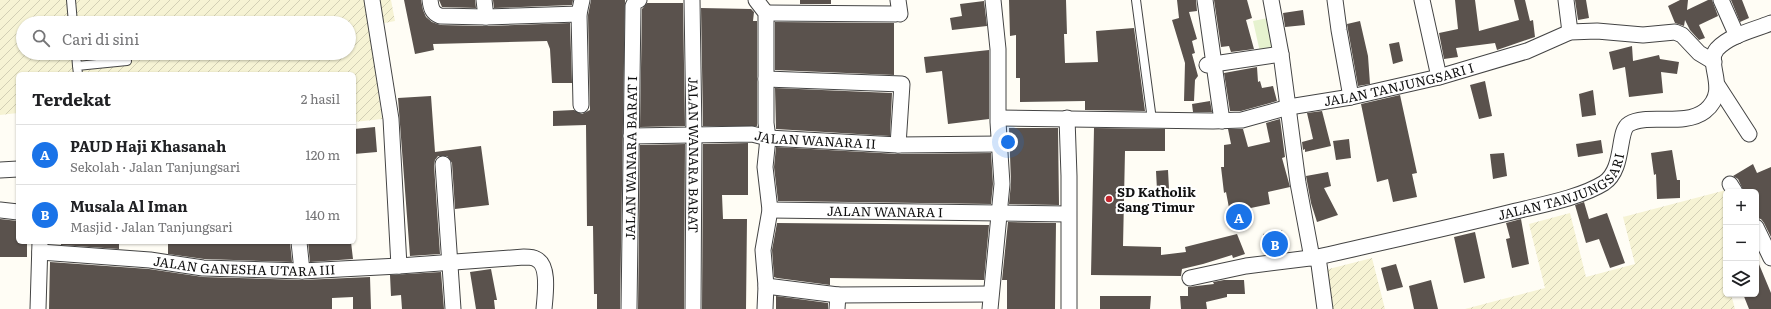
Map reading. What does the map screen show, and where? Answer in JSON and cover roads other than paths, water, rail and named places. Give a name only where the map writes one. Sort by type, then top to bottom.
[{"type":"street","points":[[372,0],[391,119],[399,266]]},
{"type":"street","points":[[430,0],[432,10],[435,14],[440,16],[486,17],[580,7],[581,105]]},
{"type":"street","points":[[484,0],[486,17]]},
{"type":"street","name":"JALAN WANARA BARAT","points":[[692,0],[694,135],[693,309]]},
{"type":"street","points":[[756,0],[766,14],[766,123],[768,138],[765,166],[770,210],[763,250],[766,286],[765,309]]},
{"type":"street","points":[[990,309],[990,294],[1002,184],[998,49],[993,0]]},
{"type":"street","points":[[1199,0],[1211,64]]},
{"type":"street","points":[[1205,0],[1217,121]]},
{"type":"street","points":[[1271,0],[1289,107],[1298,183],[1326,309]]},
{"type":"street","points":[[1335,0],[1351,97]]},
{"type":"street","points":[[1422,0],[1439,77]]},
{"type":"street","points":[[1566,0],[1570,32]]},
{"type":"street","points":[[1721,0],[1737,36]]},
{"type":"street","name":"JALAN WANARA BARAT I","points":[[629,309],[631,136],[636,3]]},
{"type":"street","points":[[766,14],[898,9]]},
{"type":"street","points":[[1749,134],[1718,86],[1714,55],[1717,49],[1737,36],[1771,23]]},
{"type":"street","name":"JALAN TANJUNGSARI I","points":[[999,118],[1217,121],[1242,120],[1289,107],[1351,97],[1439,77],[1527,51],[1570,32],[1597,31],[1643,35],[1675,32],[1682,35],[1699,53],[1714,62]]},
{"type":"street","points":[[1211,64],[1281,54]]},
{"type":"street","points":[[766,79],[902,84],[898,144]]},
{"type":"street","name":"JALAN TANJUNGSARI","points":[[1315,258],[1544,204],[1592,189],[1606,182],[1614,172],[1621,150],[1624,129],[1628,125],[1642,121],[1675,120],[1695,116],[1706,110],[1715,98],[1718,86]]},
{"type":"street","points":[[1067,118],[1069,176],[1069,309]]},
{"type":"street","name":"JALAN WANARA II","points":[[631,136],[752,134],[768,138],[898,144],[1000,144]]},
{"type":"street","points":[[443,164],[453,309]]},
{"type":"street","points":[[0,170],[16,169]]},
{"type":"street","points":[[0,210],[16,212]]},
{"type":"street","name":"JALAN WANARA I","points":[[770,210],[1068,214]]},
{"type":"street","points":[[1759,232],[1771,258]]},
{"type":"street","points":[[299,244],[302,271]]},
{"type":"street","points":[[38,309],[40,247]]},
{"type":"street","name":"JALAN GANESHA UTARA III","points":[[40,247],[203,268],[302,271],[449,263],[524,257],[536,258],[541,262],[546,272],[544,309]]},
{"type":"street","points":[[1190,278],[1246,266],[1315,258]]},
{"type":"street","points":[[766,286],[838,302],[990,294]]},
{"type":"lane","points":[[71,0],[72,16]]},
{"type":"lane","points":[[1136,0],[1152,120]]},
{"type":"lane","points":[[77,60],[78,70],[126,61]]},
{"type":"place","name":"SD Katholik Sang Timur","points":[[1109,199]]},
{"type":"place","name":"PAUD Haji Khasanah","points":[[1239,217]]},
{"type":"place","name":"Musala Al Iman","points":[[1275,244]]}]
